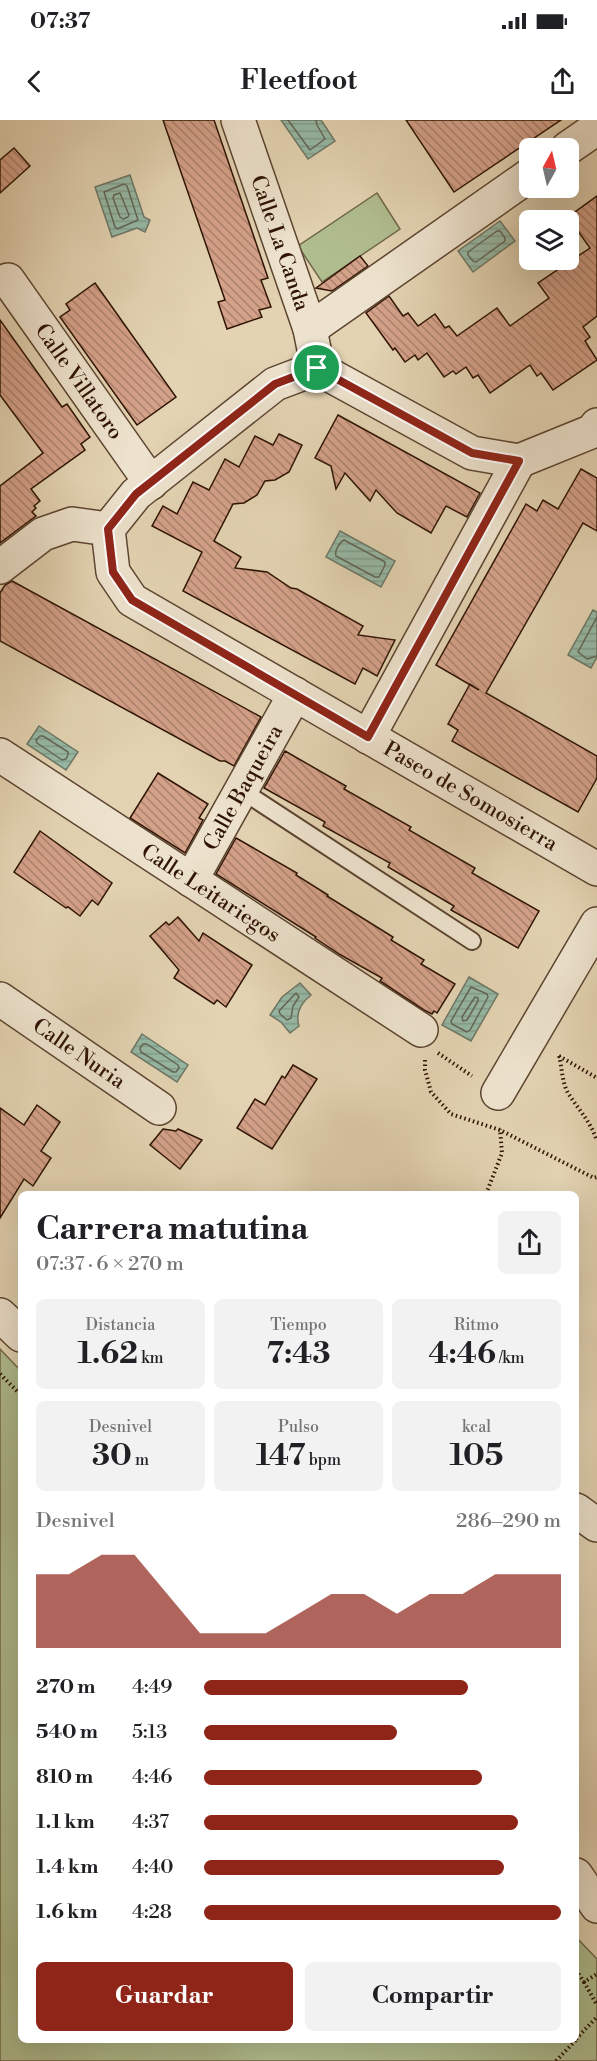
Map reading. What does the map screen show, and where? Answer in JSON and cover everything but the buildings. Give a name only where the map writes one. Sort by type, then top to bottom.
[{"type":"street","name":"Calle La Canda","points":[[238,120],[310,329],[317,368]]},
{"type":"street","points":[[579,140],[597,128]]},
{"type":"street","points":[[310,329],[519,184]]},
{"type":"street","name":"Calle Villatoro","points":[[8,280],[151,483]]},
{"type":"street","points":[[0,567],[43,534],[72,524],[108,529],[136,494],[275,384],[317,368],[472,453],[519,461],[596,430]]},
{"type":"street","points":[[368,737],[519,461]]},
{"type":"street","name":"Paseo de Somosierra","points":[[108,529],[113,572],[132,600],[597,869]]},
{"type":"street","name":"Calle Baqueira","points":[[191,880],[295,694]]},
{"type":"street","name":"Calle Leitariegos","points":[[0,755],[421,1030]]},
{"type":"street","points":[[498,1093],[597,924]]},
{"type":"street","name":"Calle Nuria","points":[[0,999],[159,1108]]},
{"type":"street","points":[[0,1315],[18,1332]]},
{"type":"street","points":[[579,1512],[597,1525]]},
{"type":"street","points":[[579,1879],[597,1906]]},
{"type":"lane","points":[[241,790],[472,941]]},
{"type":"path","points":[[530,1039],[597,1078]]},
{"type":"path","points":[[444,1056],[471,1075]]},
{"type":"path","points":[[560,1056],[566,1091],[581,1111],[597,1141]]},
{"type":"path","points":[[487,1191],[502,1152],[498,1093]]},
{"type":"path","points":[[0,1374],[18,1392]]},
{"type":"path","points":[[579,1974],[597,2005]]},
{"type":"path","points":[[584,1982],[597,1974]]},
{"type":"path","points":[[579,2037],[597,2017]]},
{"type":"path","points":[[556,2061],[573,2043]]},
{"type":"shaded area","points":[[377,193],[400,229],[322,282],[298,246]]},
{"type":"shaded area","points":[[0,1349],[18,1368],[18,2043],[579,2043],[579,1940],[597,1959],[597,2061],[0,2061]]},
{"type":"water","points":[[281,120],[321,120],[335,141],[308,159]]},
{"type":"water","points":[[130,175],[144,217],[150,220],[145,232],[137,228],[112,237],[95,187]]},
{"type":"water","points":[[500,221],[515,241],[473,272],[458,251]]},
{"type":"water","points":[[340,531],[395,561],[381,587],[326,557]]},
{"type":"water","points":[[593,610],[597,612],[597,657],[591,668],[568,655]]},
{"type":"water","points":[[39,726],[78,752],[66,770],[27,744]]},
{"type":"water","points":[[469,977],[498,994],[471,1041],[442,1025]]},
{"type":"water","points":[[300,983],[311,995],[300,1009],[299,1026],[290,1033],[281,1022],[270,1015],[282,997]]},
{"type":"water","points":[[142,1034],[188,1065],[177,1082],[131,1052]]},
{"type":"route","points":[[317,368],[472,453],[519,461],[368,737],[132,600],[113,572],[108,529],[136,494],[275,384],[317,368]]}]
